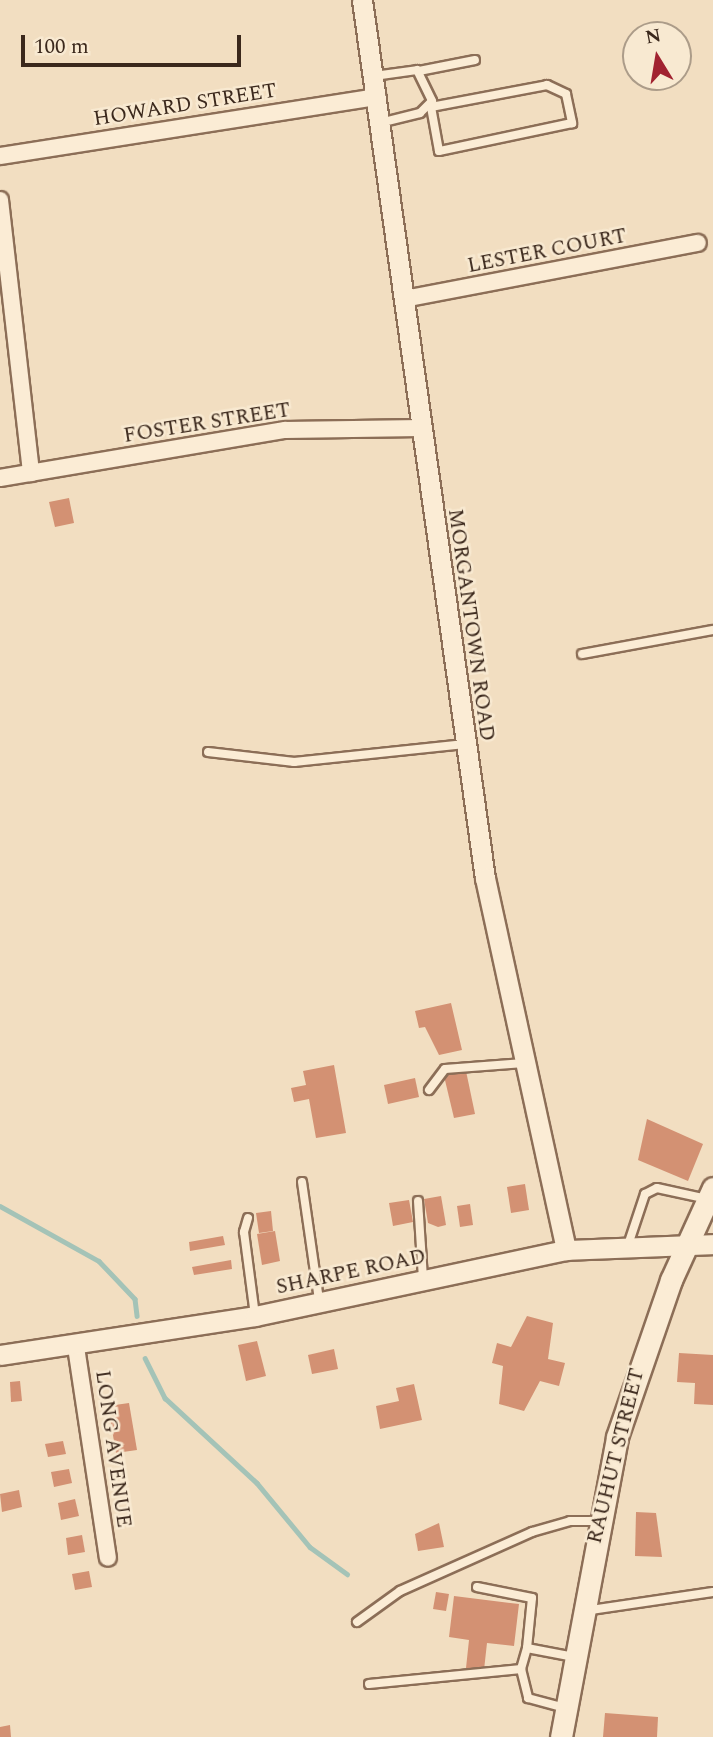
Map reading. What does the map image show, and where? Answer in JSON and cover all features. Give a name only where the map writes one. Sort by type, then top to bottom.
[{"type":"main road","name":"RAUHUT STREET","points":[[561,1737],[597,1521],[628,1399],[687,1245],[710,1194]]},
{"type":"street","name":"MORGANTOWN ROAD","points":[[362,0],[465,744],[524,1063],[566,1250]]},
{"type":"street","name":"HOWARD STREET","points":[[0,156],[377,97]]},
{"type":"street","points":[[0,200],[31,473]]},
{"type":"street","name":"LESTER COURT","points":[[404,299],[698,243]]},
{"type":"street","name":"FOSTER STREET","points":[[0,478],[285,430],[421,428]]},
{"type":"street","name":"SHARPE ROAD","points":[[0,1355],[76,1347],[255,1316],[566,1250],[713,1244]]},
{"type":"street","name":"LONG AVENUE","points":[[76,1347],[108,1558]]},
{"type":"lane","points":[[373,76],[419,71],[475,60]]},
{"type":"lane","points":[[380,123],[431,107],[547,85],[566,94],[572,123],[439,151],[431,107],[419,71]]},
{"type":"lane","points":[[582,654],[713,630]]},
{"type":"lane","points":[[208,752],[294,762],[465,744]]},
{"type":"lane","points":[[429,1090],[446,1069],[524,1063]]},
{"type":"lane","points":[[302,1182],[320,1302]]},
{"type":"lane","points":[[626,1248],[645,1194],[657,1188],[710,1194]]},
{"type":"lane","points":[[418,1201],[423,1280]]},
{"type":"lane","points":[[248,1218],[244,1232],[255,1316]]},
{"type":"lane","points":[[358,1622],[400,1591],[532,1532],[570,1521],[597,1521]]},
{"type":"lane","points":[[477,1587],[532,1598],[527,1648],[521,1670],[528,1698],[566,1708]]},
{"type":"lane","points":[[581,1611],[713,1592]]},
{"type":"lane","points":[[527,1648],[574,1657]]},
{"type":"lane","points":[[369,1684],[521,1670]]},
{"type":"building","points":[[69,498],[74,523],[55,527],[49,502]]},
{"type":"building","points":[[451,1003],[462,1050],[439,1055],[425,1027],[419,1028],[415,1011]]},
{"type":"building","points":[[334,1065],[346,1133],[316,1138],[309,1099],[294,1102],[291,1088],[306,1085],[303,1071]]},
{"type":"building","points":[[466,1071],[475,1114],[454,1118],[444,1076]]},
{"type":"building","points":[[415,1078],[419,1097],[388,1104],[384,1085]]},
{"type":"building","points":[[647,1119],[703,1144],[688,1181],[638,1160]]},
{"type":"building","points":[[525,1184],[529,1210],[511,1213],[507,1187]]},
{"type":"building","points":[[441,1196],[446,1225],[438,1227],[428,1223],[424,1199]]},
{"type":"building","points":[[409,1200],[413,1222],[393,1226],[389,1203]]},
{"type":"building","points":[[470,1204],[473,1225],[460,1227],[457,1206]]},
{"type":"building","points":[[271,1211],[273,1231],[259,1233],[256,1213]]},
{"type":"building","points":[[275,1231],[280,1261],[262,1265],[257,1234]]},
{"type":"building","points":[[223,1236],[225,1245],[190,1251],[189,1242]]},
{"type":"building","points":[[231,1260],[232,1269],[194,1275],[192,1267]]},
{"type":"building","points":[[527,1316],[553,1323],[548,1359],[565,1363],[559,1386],[540,1381],[524,1411],[499,1404],[503,1366],[492,1363],[497,1343],[511,1347]]},
{"type":"building","points":[[257,1341],[266,1376],[246,1381],[238,1345]]},
{"type":"building","points":[[334,1349],[338,1369],[312,1374],[308,1355]]},
{"type":"building","points":[[679,1353],[713,1355],[713,1405],[694,1404],[695,1383],[677,1382]]},
{"type":"building","points":[[20,1381],[22,1401],[11,1402],[10,1382]]},
{"type":"building","points":[[414,1384],[422,1420],[380,1429],[376,1406],[399,1401],[396,1388]]},
{"type":"building","points":[[129,1403],[137,1450],[116,1453],[108,1406]]},
{"type":"building","points":[[63,1441],[66,1454],[48,1457],[45,1444]]},
{"type":"building","points":[[69,1469],[72,1483],[54,1487],[51,1472]]},
{"type":"building","points":[[19,1490],[22,1507],[2,1512],[0,1494]]},
{"type":"building","points":[[75,1499],[79,1516],[61,1520],[58,1503]]},
{"type":"building","points":[[636,1512],[656,1513],[662,1557],[635,1556]]},
{"type":"building","points":[[439,1523],[444,1547],[418,1551],[415,1534]]},
{"type":"building","points":[[82,1535],[85,1552],[68,1555],[66,1538]]},
{"type":"building","points":[[89,1571],[92,1587],[75,1590],[72,1574]]},
{"type":"building","points":[[436,1592],[449,1594],[446,1611],[433,1609]]},
{"type":"building","points":[[454,1596],[519,1604],[514,1646],[487,1643],[484,1670],[466,1668],[469,1640],[449,1637]]},
{"type":"building","points":[[605,1713],[658,1717],[657,1737],[603,1737]]},
{"type":"building","points":[[10,1725],[11,1737],[0,1737],[0,1727]]},
{"type":"waterway","points":[[0,1206],[99,1261],[135,1299],[137,1316]]},
{"type":"waterway","points":[[145,1358],[165,1398],[257,1483],[310,1547],[347,1574]]}]
